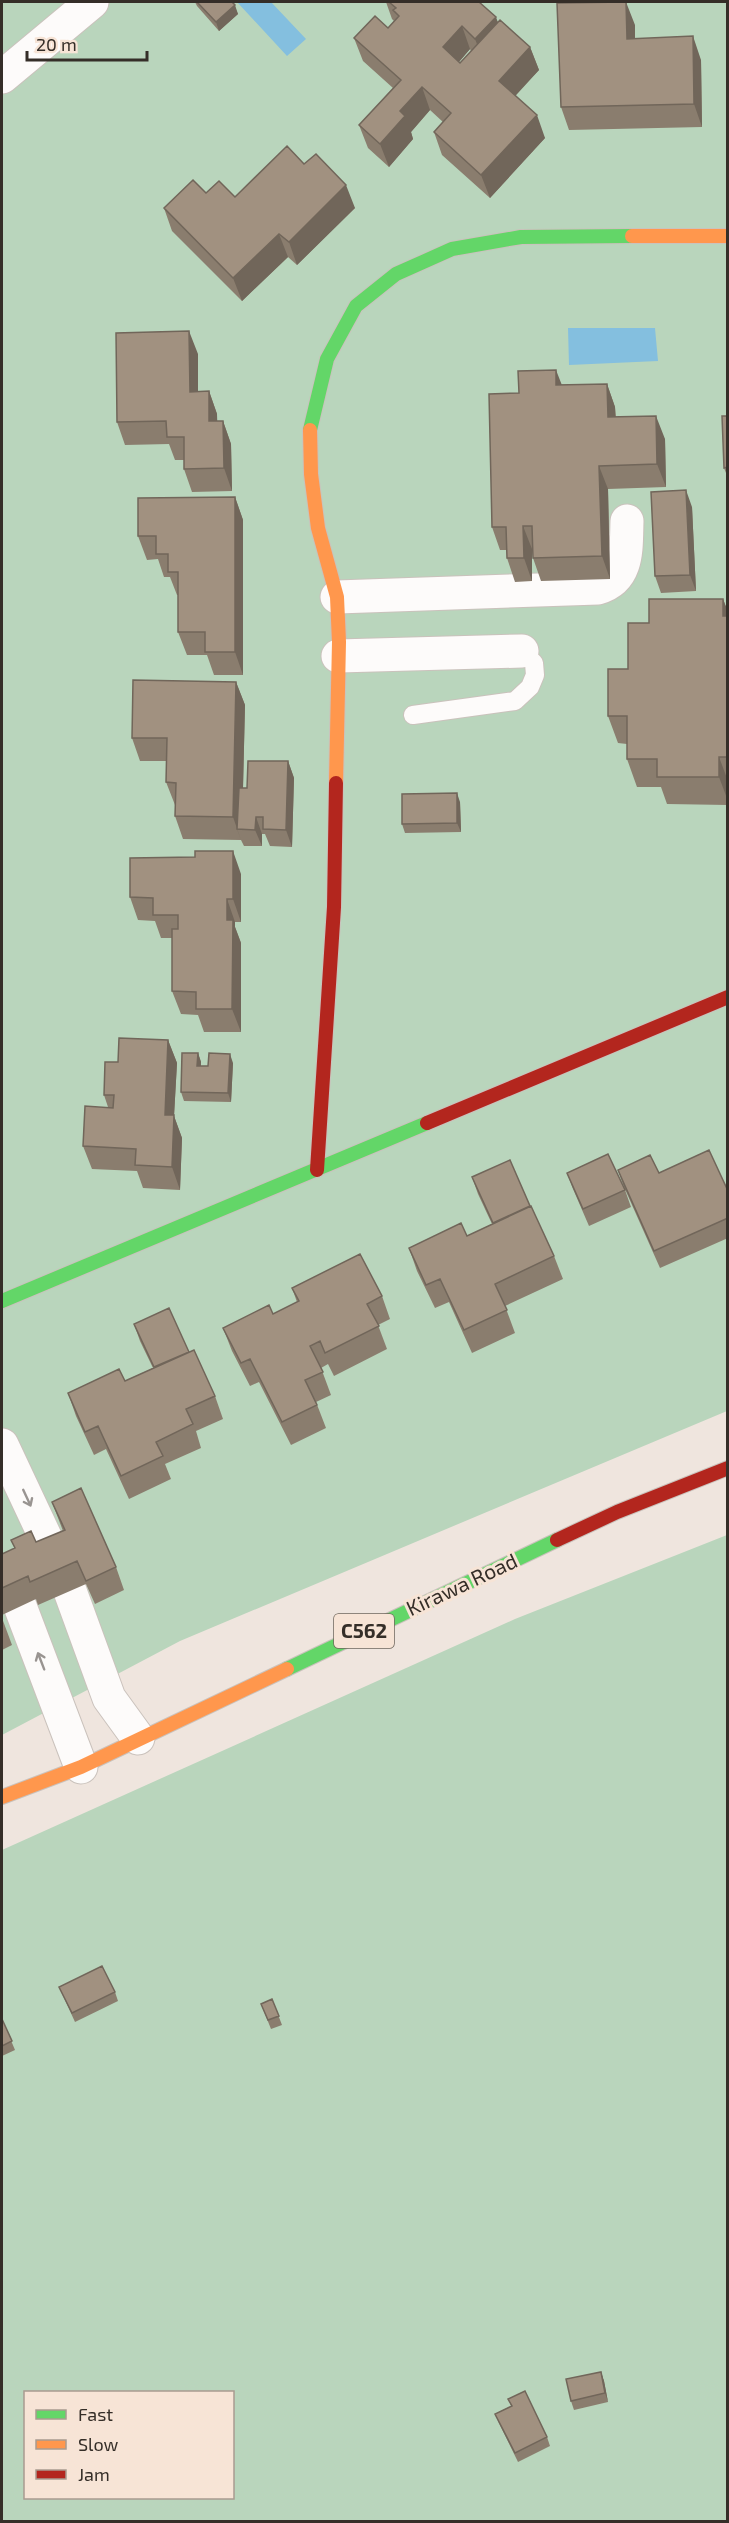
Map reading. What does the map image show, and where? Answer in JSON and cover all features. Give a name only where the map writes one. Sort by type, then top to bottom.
[{"type":"street","points":[[2,77],[92,2]]},
{"type":"street","points":[[318,1170],[334,907],[338,597],[318,528],[311,474],[310,424],[327,359],[356,306],[396,274],[452,249],[521,237],[728,236]]},
{"type":"street","points":[[338,597],[598,588],[612,584],[620,573],[626,553],[627,521]]},
{"type":"street","points":[[338,656],[522,651]]},
{"type":"street","points":[[2,1301],[728,997]]},
{"type":"street","points":[[2,1445],[57,1560]]},
{"type":"street","name":"Kirawa Road","points":[[2,1797],[81,1767],[617,1512],[728,1468]]},
{"type":"street","points":[[70,1591],[109,1698],[138,1738]]},
{"type":"street","points":[[20,1606],[81,1767]]},
{"type":"lane","points":[[413,716],[515,701],[530,687],[535,675],[534,663],[522,651]]},
{"type":"green space","points":[[2,2],[727,2],[727,1411],[180,1641],[2,1735]]},
{"type":"green space","points":[[727,1535],[727,2521],[2,2521],[2,1850],[515,1619]]},
{"type":"water","points":[[237,2],[271,2],[306,39],[287,56]]},
{"type":"water","points":[[568,328],[655,328],[658,361],[569,365]]},
{"type":"building","points":[[197,2],[232,2],[235,5],[216,22]]},
{"type":"building","points":[[389,2],[479,2],[496,17],[475,39],[462,26],[443,47],[460,63],[500,20],[530,47],[499,81],[537,115],[481,175],[434,132],[451,113],[422,87],[400,111],[405,116],[380,144],[359,125],[401,80],[354,38],[375,16],[388,28],[399,16],[393,10],[396,8]]},
{"type":"building","points":[[626,2],[627,39],[693,36],[694,104],[561,107],[557,3]]},
{"type":"building","points":[[287,146],[304,164],[316,154],[346,185],[289,242],[279,234],[233,278],[164,208],[193,180],[206,193],[219,181],[235,197]]},
{"type":"building","points":[[189,331],[190,392],[209,391],[209,421],[223,421],[224,468],[184,469],[184,437],[167,437],[166,421],[117,422],[116,333]]},
{"type":"building","points":[[556,370],[556,385],[607,384],[608,417],[656,416],[657,464],[599,466],[602,556],[533,558],[532,526],[523,526],[524,558],[507,558],[506,527],[492,527],[489,394],[519,393],[518,371]]},
{"type":"building","points":[[722,416],[728,416],[728,467],[724,468]]},
{"type":"building","points":[[686,490],[690,575],[655,576],[651,492]]},
{"type":"building","points":[[235,497],[235,652],[205,652],[205,632],[178,632],[178,572],[168,572],[168,554],[156,554],[156,536],[138,536],[138,498]]},
{"type":"building","points":[[649,599],[723,599],[723,616],[728,616],[728,757],[719,757],[719,777],[657,777],[657,759],[627,759],[627,716],[608,716],[608,669],[628,669],[628,623],[649,623]]},
{"type":"building","points":[[133,680],[236,682],[233,817],[175,816],[176,783],[166,782],[167,738],[132,738]]},
{"type":"building","points":[[248,761],[288,761],[286,830],[263,829],[263,817],[256,817],[255,830],[237,829],[239,788],[247,788]]},
{"type":"building","points":[[457,793],[457,823],[402,824],[402,794]]},
{"type":"building","points":[[195,851],[233,851],[233,899],[227,899],[227,920],[233,920],[232,1009],[196,1009],[196,992],[172,991],[172,929],[178,929],[178,915],[153,915],[153,898],[130,897],[130,858],[195,857]]},
{"type":"building","points":[[119,1038],[168,1040],[165,1115],[174,1115],[172,1167],[135,1165],[136,1149],[83,1146],[85,1106],[113,1108],[114,1095],[104,1095],[105,1062],[118,1062]]},
{"type":"building","points":[[182,1053],[198,1053],[197,1066],[208,1066],[209,1053],[230,1054],[228,1093],[181,1092]]},
{"type":"building","points":[[709,1150],[728,1191],[728,1218],[654,1251],[618,1170],[650,1155],[659,1173]]},
{"type":"building","points":[[608,1154],[625,1190],[583,1209],[567,1173]]},
{"type":"building","points":[[510,1160],[530,1206],[493,1223],[472,1177]]},
{"type":"building","points":[[531,1206],[554,1256],[495,1284],[507,1310],[464,1330],[440,1279],[426,1285],[409,1248],[461,1223],[467,1236]]},
{"type":"building","points":[[360,1254],[382,1296],[367,1304],[379,1326],[325,1353],[320,1341],[310,1346],[323,1372],[305,1380],[317,1405],[282,1422],[250,1359],[241,1363],[223,1328],[269,1305],[273,1314],[299,1301],[292,1288]]},
{"type":"building","points":[[169,1308],[189,1352],[154,1367],[134,1324]]},
{"type":"building","points":[[194,1350],[215,1396],[186,1409],[193,1424],[156,1442],[163,1456],[121,1476],[98,1426],[85,1432],[68,1393],[119,1369],[125,1381]]},
{"type":"building","points":[[81,1488],[116,1567],[86,1581],[77,1561],[30,1582],[28,1576],[2,1588],[2,1554],[15,1548],[11,1540],[31,1531],[36,1542],[65,1530],[52,1502]]},
{"type":"building","points":[[102,1966],[115,1992],[72,2013],[59,1987]]},
{"type":"building","points":[[272,1999],[279,2016],[268,2020],[261,2004]]},
{"type":"building","points":[[2,2019],[12,2041],[2,2046]]},
{"type":"building","points":[[601,2372],[605,2393],[571,2401],[566,2379]]},
{"type":"building","points":[[525,2391],[547,2437],[515,2453],[495,2414],[512,2406],[508,2399]]},
{"type":"traffic: fast","points":[[310,430],[327,359],[356,306],[396,274],[452,249],[521,237],[632,236]]},
{"type":"traffic: fast","points":[[2,1301],[427,1123]]},
{"type":"traffic: fast","points":[[287,1669],[557,1540]]},
{"type":"traffic: slow","points":[[632,236],[728,236]]},
{"type":"traffic: slow","points":[[310,430],[311,474],[318,528],[337,597],[339,642],[336,783]]},
{"type":"traffic: slow","points":[[2,1797],[81,1767],[287,1669]]},
{"type":"traffic: jam","points":[[317,1170],[334,907],[336,783]]},
{"type":"traffic: jam","points":[[427,1123],[728,997]]},
{"type":"traffic: jam","points":[[557,1540],[617,1512],[728,1468]]}]
